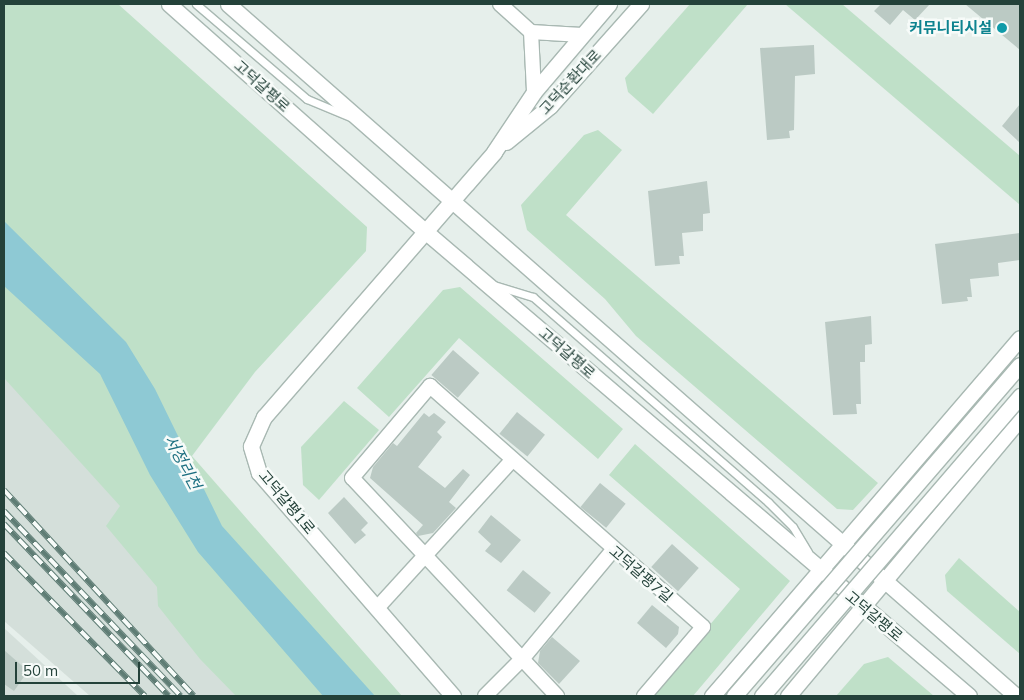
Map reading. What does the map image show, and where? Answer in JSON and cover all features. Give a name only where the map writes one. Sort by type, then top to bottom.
[{"type":"street","name":"고덕갈평로","points":[[169,4],[426,232],[863,608],[969,696]]},
{"type":"street","points":[[228,4],[1016,696]]},
{"type":"street","points":[[500,4],[531,32],[582,35]]},
{"type":"street","name":"고덕순환대로","points":[[426,232],[494,152],[534,92],[609,4]]},
{"type":"street","name":"고덕순환대로","points":[[494,152],[550,106],[640,4]]},
{"type":"street","points":[[531,32],[534,92]]},
{"type":"street","name":"고덕갈평1로","points":[[426,232],[264,417],[251,446],[259,474],[378,607],[453,696]]},
{"type":"street","points":[[712,696],[841,543],[1020,338]]},
{"type":"street","points":[[734,696],[1020,365]]},
{"type":"street","name":"고덕갈평7길","points":[[557,696],[352,478],[430,386],[703,628],[644,696]]},
{"type":"street","points":[[762,696],[1020,396]]},
{"type":"street","points":[[788,696],[1020,419]]},
{"type":"street","points":[[378,607],[427,556],[512,460]]},
{"type":"street","points":[[485,696],[523,658],[613,550]]},
{"type":"lane","points":[[196,4],[307,99],[362,122]]},
{"type":"shaded area","points":[[4,367],[154,543],[268,696],[90,696],[4,621]]},
{"type":"shaded area","points":[[4,628],[78,696],[4,696]]},
{"type":"green space","points":[[4,4],[118,4],[367,227],[366,251],[255,372],[192,456],[402,696],[236,696],[200,659],[158,606],[157,587],[106,526],[120,506],[4,378]]},
{"type":"green space","points":[[690,4],[748,4],[653,114],[628,92],[625,78]]},
{"type":"green space","points":[[785,4],[842,4],[1020,156],[1020,205]]},
{"type":"green space","points":[[598,130],[622,150],[566,215],[878,483],[853,510],[837,509],[636,336],[605,299],[527,230],[521,205],[584,135]]},
{"type":"green space","points":[[460,287],[623,429],[598,459],[459,338],[389,417],[357,388],[443,290]]},
{"type":"green space","points":[[344,401],[379,430],[319,500],[303,485],[301,447]]},
{"type":"green space","points":[[635,444],[790,581],[693,696],[650,696],[740,589],[609,475]]},
{"type":"green space","points":[[959,558],[1020,612],[1020,654],[947,591],[945,575]]},
{"type":"green space","points":[[888,657],[934,696],[836,696],[864,664]]},
{"type":"water","name":"서정리천","points":[[4,221],[126,342],[155,389],[222,526],[375,696],[323,696],[198,552],[150,475],[100,374],[4,286]]},
{"type":"building","points":[[881,4],[930,4],[915,20],[903,10],[890,25],[874,11]]},
{"type":"building","name":"커뮤니티시설","points":[[965,4],[1020,4],[1020,50]]},
{"type":"building","points":[[814,45],[815,74],[795,76],[794,130],[789,131],[790,138],[767,140],[760,48]]},
{"type":"building","points":[[1020,104],[1020,143],[1002,126]]},
{"type":"building","points":[[707,181],[710,213],[703,214],[703,231],[682,233],[684,256],[679,256],[680,264],[655,266],[648,191]]},
{"type":"building","points":[[1020,233],[1020,260],[998,263],[999,276],[970,279],[972,297],[967,297],[968,301],[942,304],[935,244]]},
{"type":"building","points":[[871,316],[872,344],[865,345],[865,362],[860,362],[861,404],[856,404],[857,414],[833,415],[825,322]]},
{"type":"building","points":[[453,350],[479,373],[458,398],[431,375]]},
{"type":"building","points":[[517,412],[545,435],[527,456],[499,434]]},
{"type":"building","points":[[424,413],[429,417],[434,413],[446,422],[437,432],[442,437],[418,467],[445,488],[463,469],[470,475],[449,502],[456,508],[433,533],[418,536],[416,533],[423,525],[370,478],[373,467],[393,443],[397,446]]},
{"type":"building","points":[[600,483],[626,504],[606,528],[580,507]]},
{"type":"building","points":[[344,497],[368,523],[361,530],[366,535],[355,544],[328,513]]},
{"type":"building","points":[[491,515],[521,540],[501,563],[485,551],[491,544],[478,532]]},
{"type":"building","points":[[672,544],[699,568],[678,591],[651,567]]},
{"type":"building","points":[[523,570],[551,593],[535,613],[507,590]]},
{"type":"building","points":[[652,605],[679,627],[678,634],[666,648],[637,623]]},
{"type":"building","points":[[552,637],[580,661],[559,684],[538,663],[540,651]]},
{"type":"building","points":[[4,650],[28,671],[14,691],[4,684]]},
{"type":"railway","points":[[4,490],[194,696]]},
{"type":"railway","points":[[4,511],[181,696]]},
{"type":"railway","points":[[4,524],[169,696]]},
{"type":"railway","points":[[4,553],[145,696]]},
{"type":"place","name":"커뮤니티시설","points":[[1002,28]]}]
